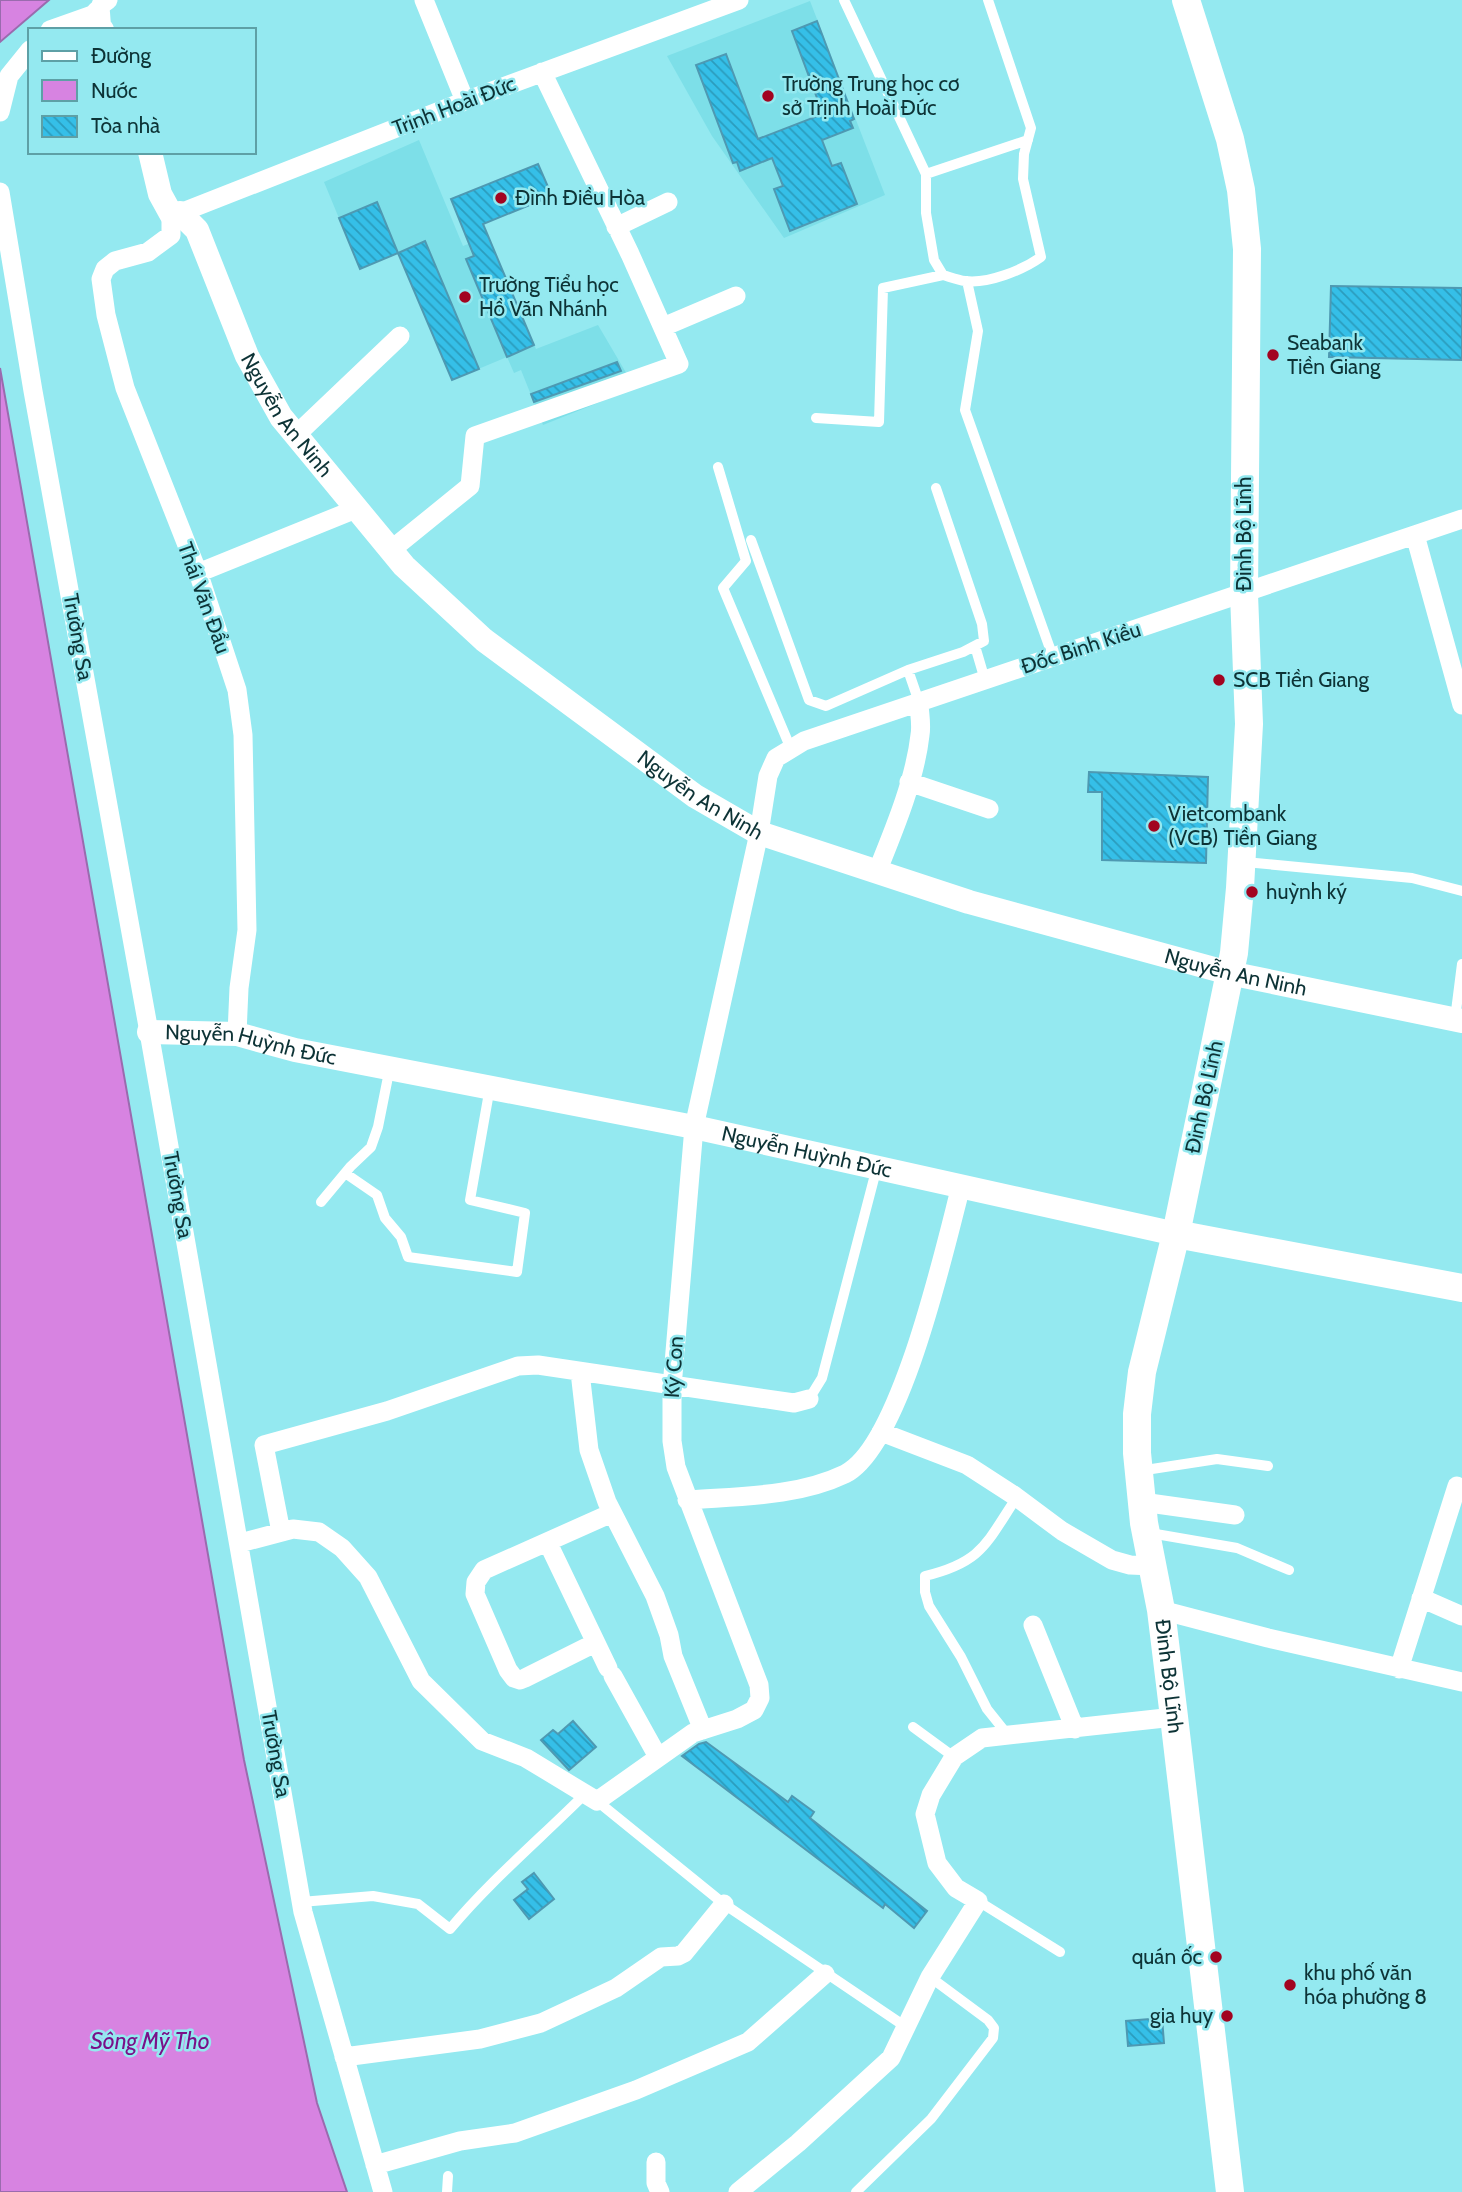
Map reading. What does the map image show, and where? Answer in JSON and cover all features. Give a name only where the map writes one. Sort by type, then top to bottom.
[{"type":"main road","name":"Đinh Bộ Lĩnh","points":[[1185,0],[1230,139],[1241,190],[1247,249],[1244,594],[1249,724],[1234,953],[1176,1234],[1142,1372],[1137,1414],[1142,1502],[1161,1610],[1230,2192]]},
{"type":"main road","name":"Nguyễn Huỳnh Đức","points":[[1176,1234],[1462,1287]]},
{"type":"street","points":[[424,0],[465,101]]},
{"type":"street","name":"Trịnh Hoài Đức","points":[[176,214],[465,101],[740,0]]},
{"type":"street","points":[[57,28],[103,14]]},
{"type":"street","points":[[0,112],[9,76],[28,52]]},
{"type":"street","points":[[391,550],[470,486],[475,436],[679,364],[542,72]]},
{"type":"street","name":"Nguyễn An Ninh","points":[[150,154],[160,194],[176,214],[197,230],[247,356],[281,417],[404,566],[484,640],[695,796],[760,833],[969,902],[1229,972],[1458,1021]]},
{"type":"street","name":"Trường Sa","points":[[0,192],[33,391],[240,1543],[301,1902],[383,2192]]},
{"type":"street","points":[[616,227],[668,202]]},
{"type":"street","name":"Thái Văn Đẩu","points":[[176,214],[171,235],[166,240],[148,252],[115,261],[105,269],[101,279],[106,315],[125,388],[198,573],[237,690],[243,735],[247,930],[237,1034]]},
{"type":"street","points":[[663,327],[736,296]]},
{"type":"street","points":[[295,436],[400,336]]},
{"type":"street","points":[[198,573],[356,509]]},
{"type":"street","name":"Đốc Binh Kiều","points":[[760,833],[768,776],[776,758],[804,741],[1462,519]]},
{"type":"street","points":[[1415,535],[1462,705]]},
{"type":"street","points":[[877,872],[901,812],[909,782],[920,734],[919,702]]},
{"type":"street","points":[[909,782],[989,809]]},
{"type":"street","name":"Ký Con","points":[[592,1797],[693,1733],[754,1710],[760,1698],[759,1685],[676,1467],[672,1387],[694,1126],[760,833]]},
{"type":"street","name":"Nguyễn Huỳnh Đức","points":[[149,1032],[237,1034],[295,1050],[694,1126],[1176,1234]]},
{"type":"street","points":[[687,1500],[794,1491],[845,1474],[859,1464],[889,1418],[928,1315],[961,1186]]},
{"type":"street","points":[[281,1532],[264,1445],[387,1410],[518,1366],[538,1365],[794,1403],[809,1399]]},
{"type":"street","points":[[580,1372],[589,1450],[612,1513],[655,1597],[669,1635],[673,1656],[703,1730]]},
{"type":"street","points":[[881,1432],[967,1465],[1017,1497],[1062,1531],[1112,1560],[1130,1565],[1153,1566]]},
{"type":"street","points":[[1399,1669],[1457,1486]]},
{"type":"street","points":[[1142,1502],[1235,1516]]},
{"type":"street","points":[[595,1643],[520,1680],[514,1678],[475,1594],[476,1582],[484,1570],[612,1513]]},
{"type":"street","points":[[240,1543],[293,1529],[319,1532],[342,1548],[368,1577],[421,1681],[482,1741],[526,1758],[592,1797]]},
{"type":"street","points":[[548,1543],[595,1643],[658,1757]]},
{"type":"street","points":[[1421,1598],[1462,1616]]},
{"type":"street","points":[[1161,1610],[1462,1682]]},
{"type":"street","points":[[1033,1625],[1075,1729]]},
{"type":"street","points":[[738,2192],[798,2143],[891,2058],[930,1977],[978,1901],[956,1888],[937,1863],[925,1814],[931,1795],[954,1757],[982,1738],[1174,1717]]},
{"type":"street","points":[[344,2057],[480,2039],[555,2018],[616,1988],[662,1957],[684,1953],[724,1904]]},
{"type":"street","points":[[375,2165],[460,2141],[515,2133],[636,2090],[748,2042],[825,1974]]},
{"type":"street","points":[[656,2162],[656,2183],[660,2192]]},
{"type":"lane","points":[[844,0],[926,174],[928,225],[934,260],[943,275]]},
{"type":"lane","points":[[816,418],[879,422],[883,288],[943,275],[967,281],[1001,276],[1028,267],[1041,257],[1023,179],[1024,154],[1031,128],[988,0]]},
{"type":"lane","points":[[926,174],[1028,140]]},
{"type":"lane","points":[[967,281],[978,331],[965,410],[1053,657]]},
{"type":"lane","points":[[718,467],[746,561],[723,588],[791,749]]},
{"type":"lane","points":[[751,540],[809,700],[826,706],[908,670],[963,652],[984,641],[982,624],[936,488]]},
{"type":"lane","points":[[975,646],[985,680]]},
{"type":"lane","points":[[908,670],[919,702]]},
{"type":"lane","points":[[1241,861],[1412,878],[1462,891]]},
{"type":"lane","points":[[1458,1021],[1462,964]]},
{"type":"lane","points":[[321,1202],[370,1147],[378,1128],[390,1067]]},
{"type":"lane","points":[[345,1173],[377,1195],[385,1219],[401,1237],[408,1257],[517,1272],[525,1213],[470,1200],[490,1086]]},
{"type":"lane","points":[[809,1399],[822,1378],[877,1167]]},
{"type":"lane","points":[[1139,1471],[1217,1459],[1268,1466]]},
{"type":"lane","points":[[1008,1735],[987,1709],[961,1657],[929,1606],[925,1592],[925,1576],[954,1569],[978,1554],[1017,1497]]},
{"type":"lane","points":[[1146,1532],[1237,1548],[1289,1570]]},
{"type":"lane","points":[[914,1727],[954,1757]]},
{"type":"lane","points":[[301,1902],[373,1896],[418,1905],[450,1929],[475,1898],[592,1797],[724,1904],[906,2027]]},
{"type":"lane","points":[[978,1901],[1060,1952]]},
{"type":"lane","points":[[856,2192],[931,2119],[993,2038],[994,2028],[988,2020],[930,1977]]},
{"type":"lane","points":[[447,2192],[448,2176]]},
{"type":"shaded area","name":"Trường Trung học cơ sở Trịnh Hoài Đức","points":[[810,1],[885,195],[784,238],[712,136],[667,56]]},
{"type":"shaded area","name":"Trường Tiểu học Hồ Văn Nhánh","points":[[419,140],[463,246],[488,236],[536,349],[598,325],[635,388],[543,425],[521,370],[514,373],[507,357],[452,380],[398,253],[360,269],[324,182]]},
{"type":"water","points":[[0,0],[49,0],[0,42]]},
{"type":"water","name":"Sông Mỹ Tho","points":[[0,368],[244,1760],[317,2103],[347,2192],[0,2192]]},
{"type":"building","points":[[817,21],[854,119],[850,121],[853,128],[822,140],[832,166],[841,163],[857,204],[790,231],[774,189],[783,186],[772,158],[740,171],[737,162],[733,163],[696,65],[726,54],[758,139],[823,114],[792,31]]},
{"type":"building","points":[[538,164],[552,196],[483,224],[534,345],[507,357],[466,259],[474,256],[451,199]]},
{"type":"building","points":[[377,202],[398,253],[360,269],[339,218]]},
{"type":"building","points":[[425,241],[479,369],[452,380],[398,253]]},
{"type":"building","points":[[1331,286],[1462,288],[1462,360],[1329,357]]},
{"type":"building","points":[[617,362],[621,371],[534,402],[531,394]]},
{"type":"building","name":"Vietcombank (VCB) Tiền Giang","points":[[1089,772],[1208,777],[1206,863],[1102,860],[1102,792],[1088,792]]},
{"type":"building","points":[[573,1721],[596,1747],[569,1770],[541,1740],[553,1730],[558,1734]]},
{"type":"building","points":[[706,1742],[788,1802],[792,1796],[814,1812],[810,1818],[927,1911],[914,1928],[885,1904],[883,1908],[682,1756]]},
{"type":"building","points":[[534,1873],[554,1899],[529,1919],[514,1900],[528,1889],[522,1882]]},
{"type":"building","points":[[1162,2018],[1164,2043],[1128,2046],[1126,2021]]},
{"type":"place","name":"Trường Trung học cơ sở Trịnh Hoài Đức","points":[[768,96]]},
{"type":"place","name":"Đình Điều Hòa","points":[[501,198]]},
{"type":"place","name":"Trường Tiểu học Hồ Văn Nhánh","points":[[465,297]]},
{"type":"place","name":"Seabank Tiền Giang","points":[[1273,355]]},
{"type":"place","name":"SCB Tiền Giang","points":[[1219,680]]},
{"type":"place","name":"Vietcombank (VCB) Tiền Giang","points":[[1154,826]]},
{"type":"place","name":"huỳnh ký","points":[[1252,892]]},
{"type":"place","name":"quán ốc","points":[[1216,1957]]},
{"type":"place","name":"khu phố văn hóa phường 8","points":[[1290,1985]]},
{"type":"place","name":"gia huy","points":[[1227,2016]]}]
